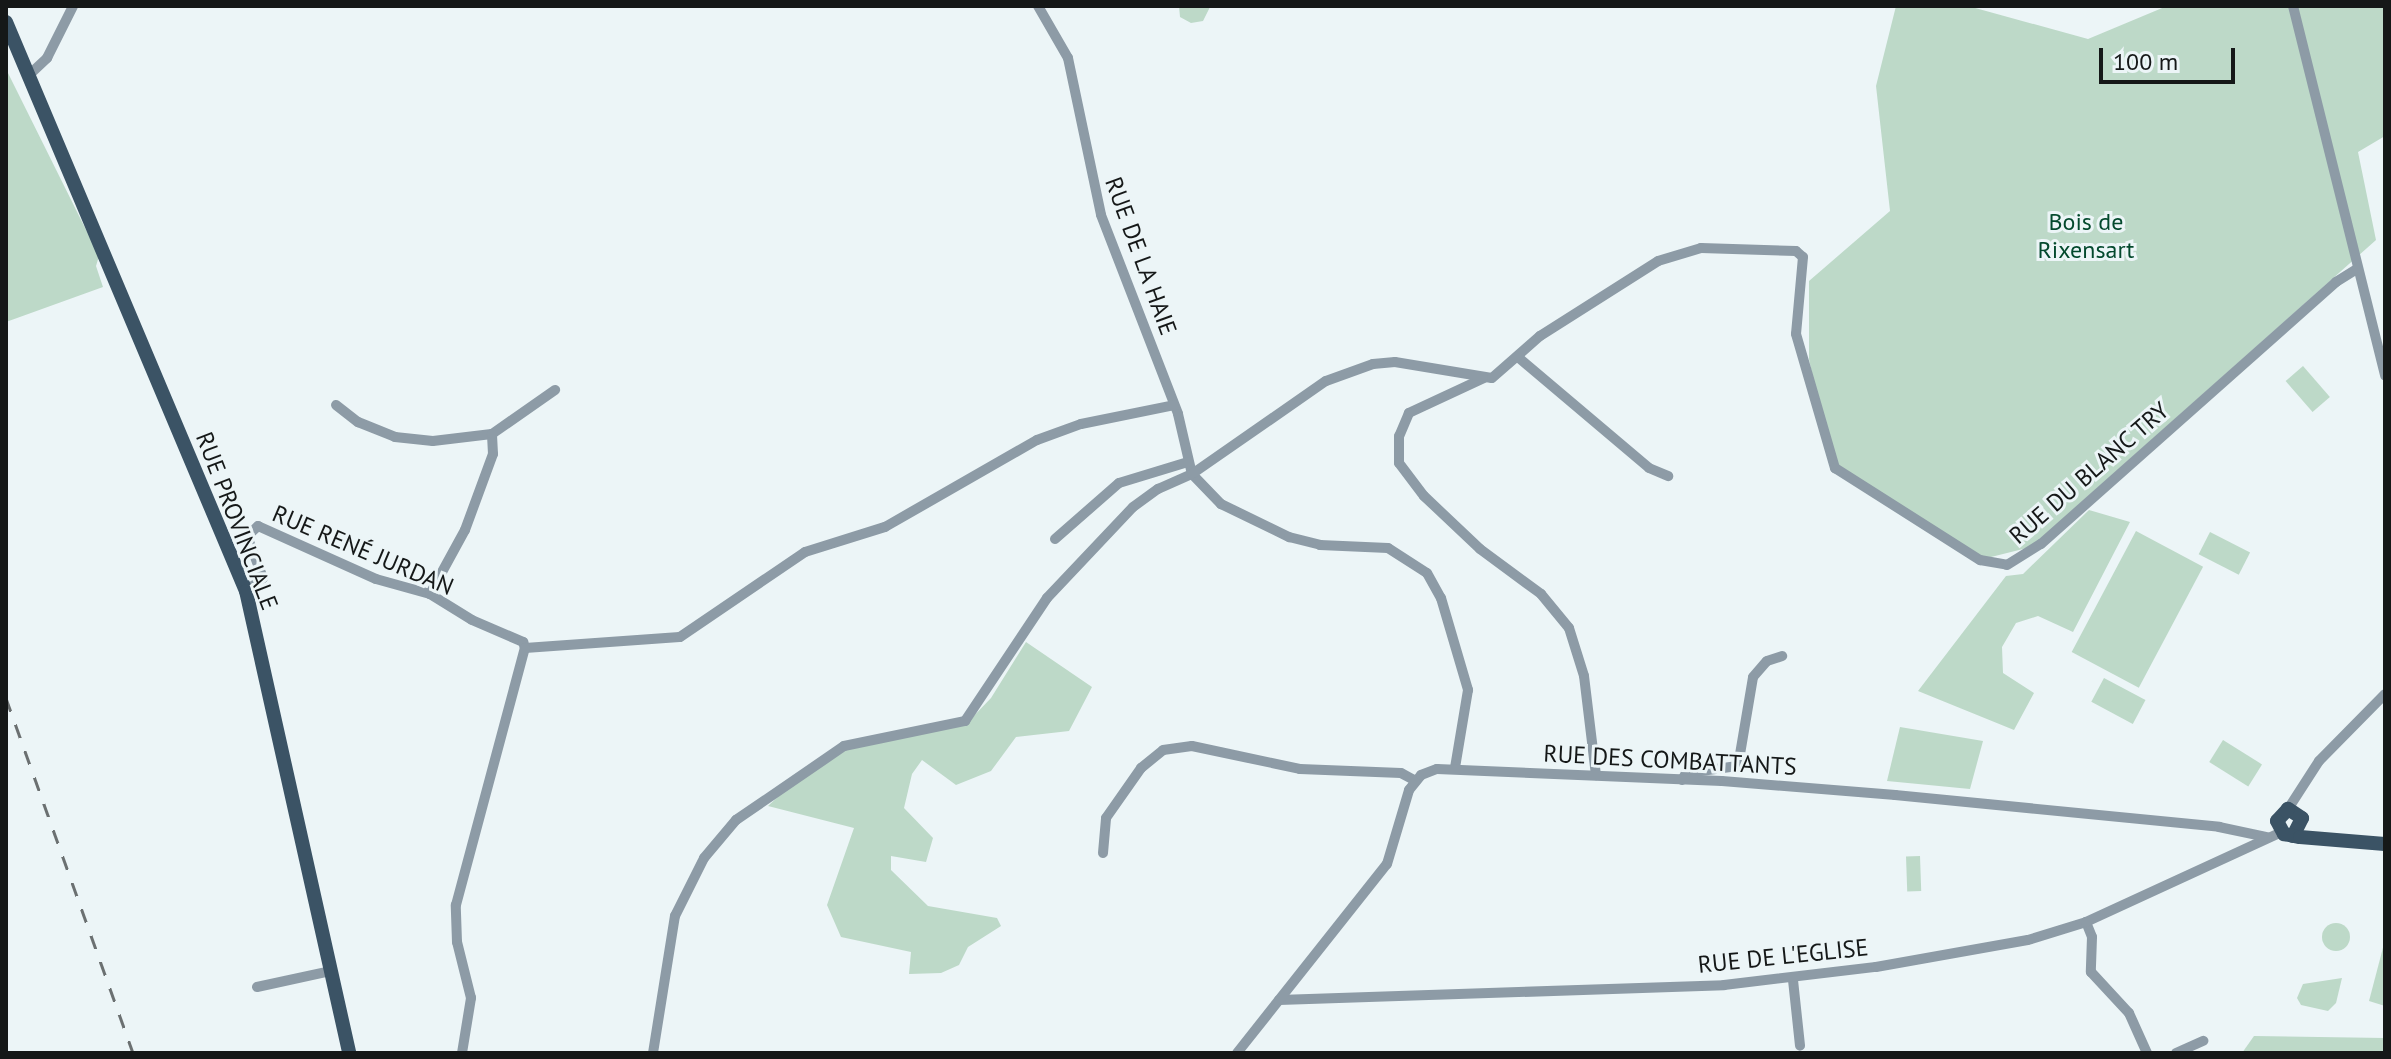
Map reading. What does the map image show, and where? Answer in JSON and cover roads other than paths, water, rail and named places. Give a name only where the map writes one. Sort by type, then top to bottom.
[{"type":"main road","name":"RUE PROVINCIALE","points":[[8,25],[246,591],[349,1053]]},
{"type":"main road","points":[[2284,830],[2288,809],[2324,838]]},
{"type":"main road","points":[[2284,830],[2302,819]]},
{"type":"main road","points":[[2284,830],[2324,838],[2385,844]]},
{"type":"street","points":[[29,75],[47,58],[73,6]]},
{"type":"street","name":"RUE DE LA HAIE","points":[[1038,6],[1068,58],[1101,215],[1174,405],[1192,474]]},
{"type":"street","points":[[2293,6],[2385,376]]},
{"type":"street","name":"RUE DU BLANC TRY","points":[[1519,358],[1550,329],[1638,272],[1687,251],[1712,247],[1800,253],[1796,334],[1835,468],[1980,560],[2007,565],[2041,544],[2336,282],[2357,269]]},
{"type":"street","points":[[1596,775],[1584,676],[1569,628],[1541,594],[1480,549],[1412,484],[1399,463],[1399,436],[1409,413],[1484,378],[1504,372],[1519,358],[1649,468],[1668,476]]},
{"type":"street","points":[[653,1053],[675,916],[719,839],[736,820],[844,746],[965,721],[1008,650],[1061,581],[1143,499],[1192,474],[1326,381],[1353,370],[1395,362],[1484,378]]},
{"type":"street","points":[[336,405],[358,422],[395,437],[433,441],[492,434],[555,390]]},
{"type":"street","points":[[462,1053],[471,998],[455,927],[458,895],[525,648],[680,637],[805,552],[885,527],[1037,440],[1081,424],[1174,405]]},
{"type":"street","points":[[430,594],[465,530],[493,454],[492,434]]},
{"type":"street","points":[[1055,539],[1119,483],[1188,462]]},
{"type":"street","points":[[1192,474],[1221,504],[1289,537],[1320,545],[1379,545],[1399,552],[1427,573],[1441,598],[1468,690],[1455,768]]},
{"type":"street","name":"RUE RENÉ JURDAN","points":[[246,591],[263,578],[247,536],[258,526],[376,579],[430,594],[472,620],[523,642],[525,648]]},
{"type":"street","points":[[1682,780],[1689,772],[1738,766],[1753,677],[1767,661],[1782,656]]},
{"type":"street","points":[[2288,809],[2319,761],[2385,694]]},
{"type":"street","points":[[1103,853],[1106,818],[1141,768],[1163,750],[1192,746],[1300,769],[1401,773],[1414,780],[1387,864],[1237,1053]]},
{"type":"street","name":"RUE DES COMBATTANTS","points":[[1414,780],[1437,769],[1455,768],[1682,780],[1895,795],[2254,832],[2267,837]]},
{"type":"street","points":[[2301,789],[2302,819]]},
{"type":"street","points":[[2254,832],[2284,830]]},
{"type":"street","points":[[2267,837],[2284,830]]},
{"type":"street","name":"RUE DE L'EGLISE","points":[[1279,1000],[1793,980],[2028,940],[2086,922],[2267,837]]},
{"type":"street","points":[[2086,922],[2091,972],[2129,1013],[2147,1053]]},
{"type":"street","points":[[257,987],[331,971]]},
{"type":"street","points":[[1793,980],[1800,1046]]},
{"type":"street","points":[[2176,1053],[2203,1041]]},
{"type":"railway","points":[[6,698],[133,1053]]},
{"type":"park label","name":"Bois de Rixensart","points":[[2086,236]]}]
